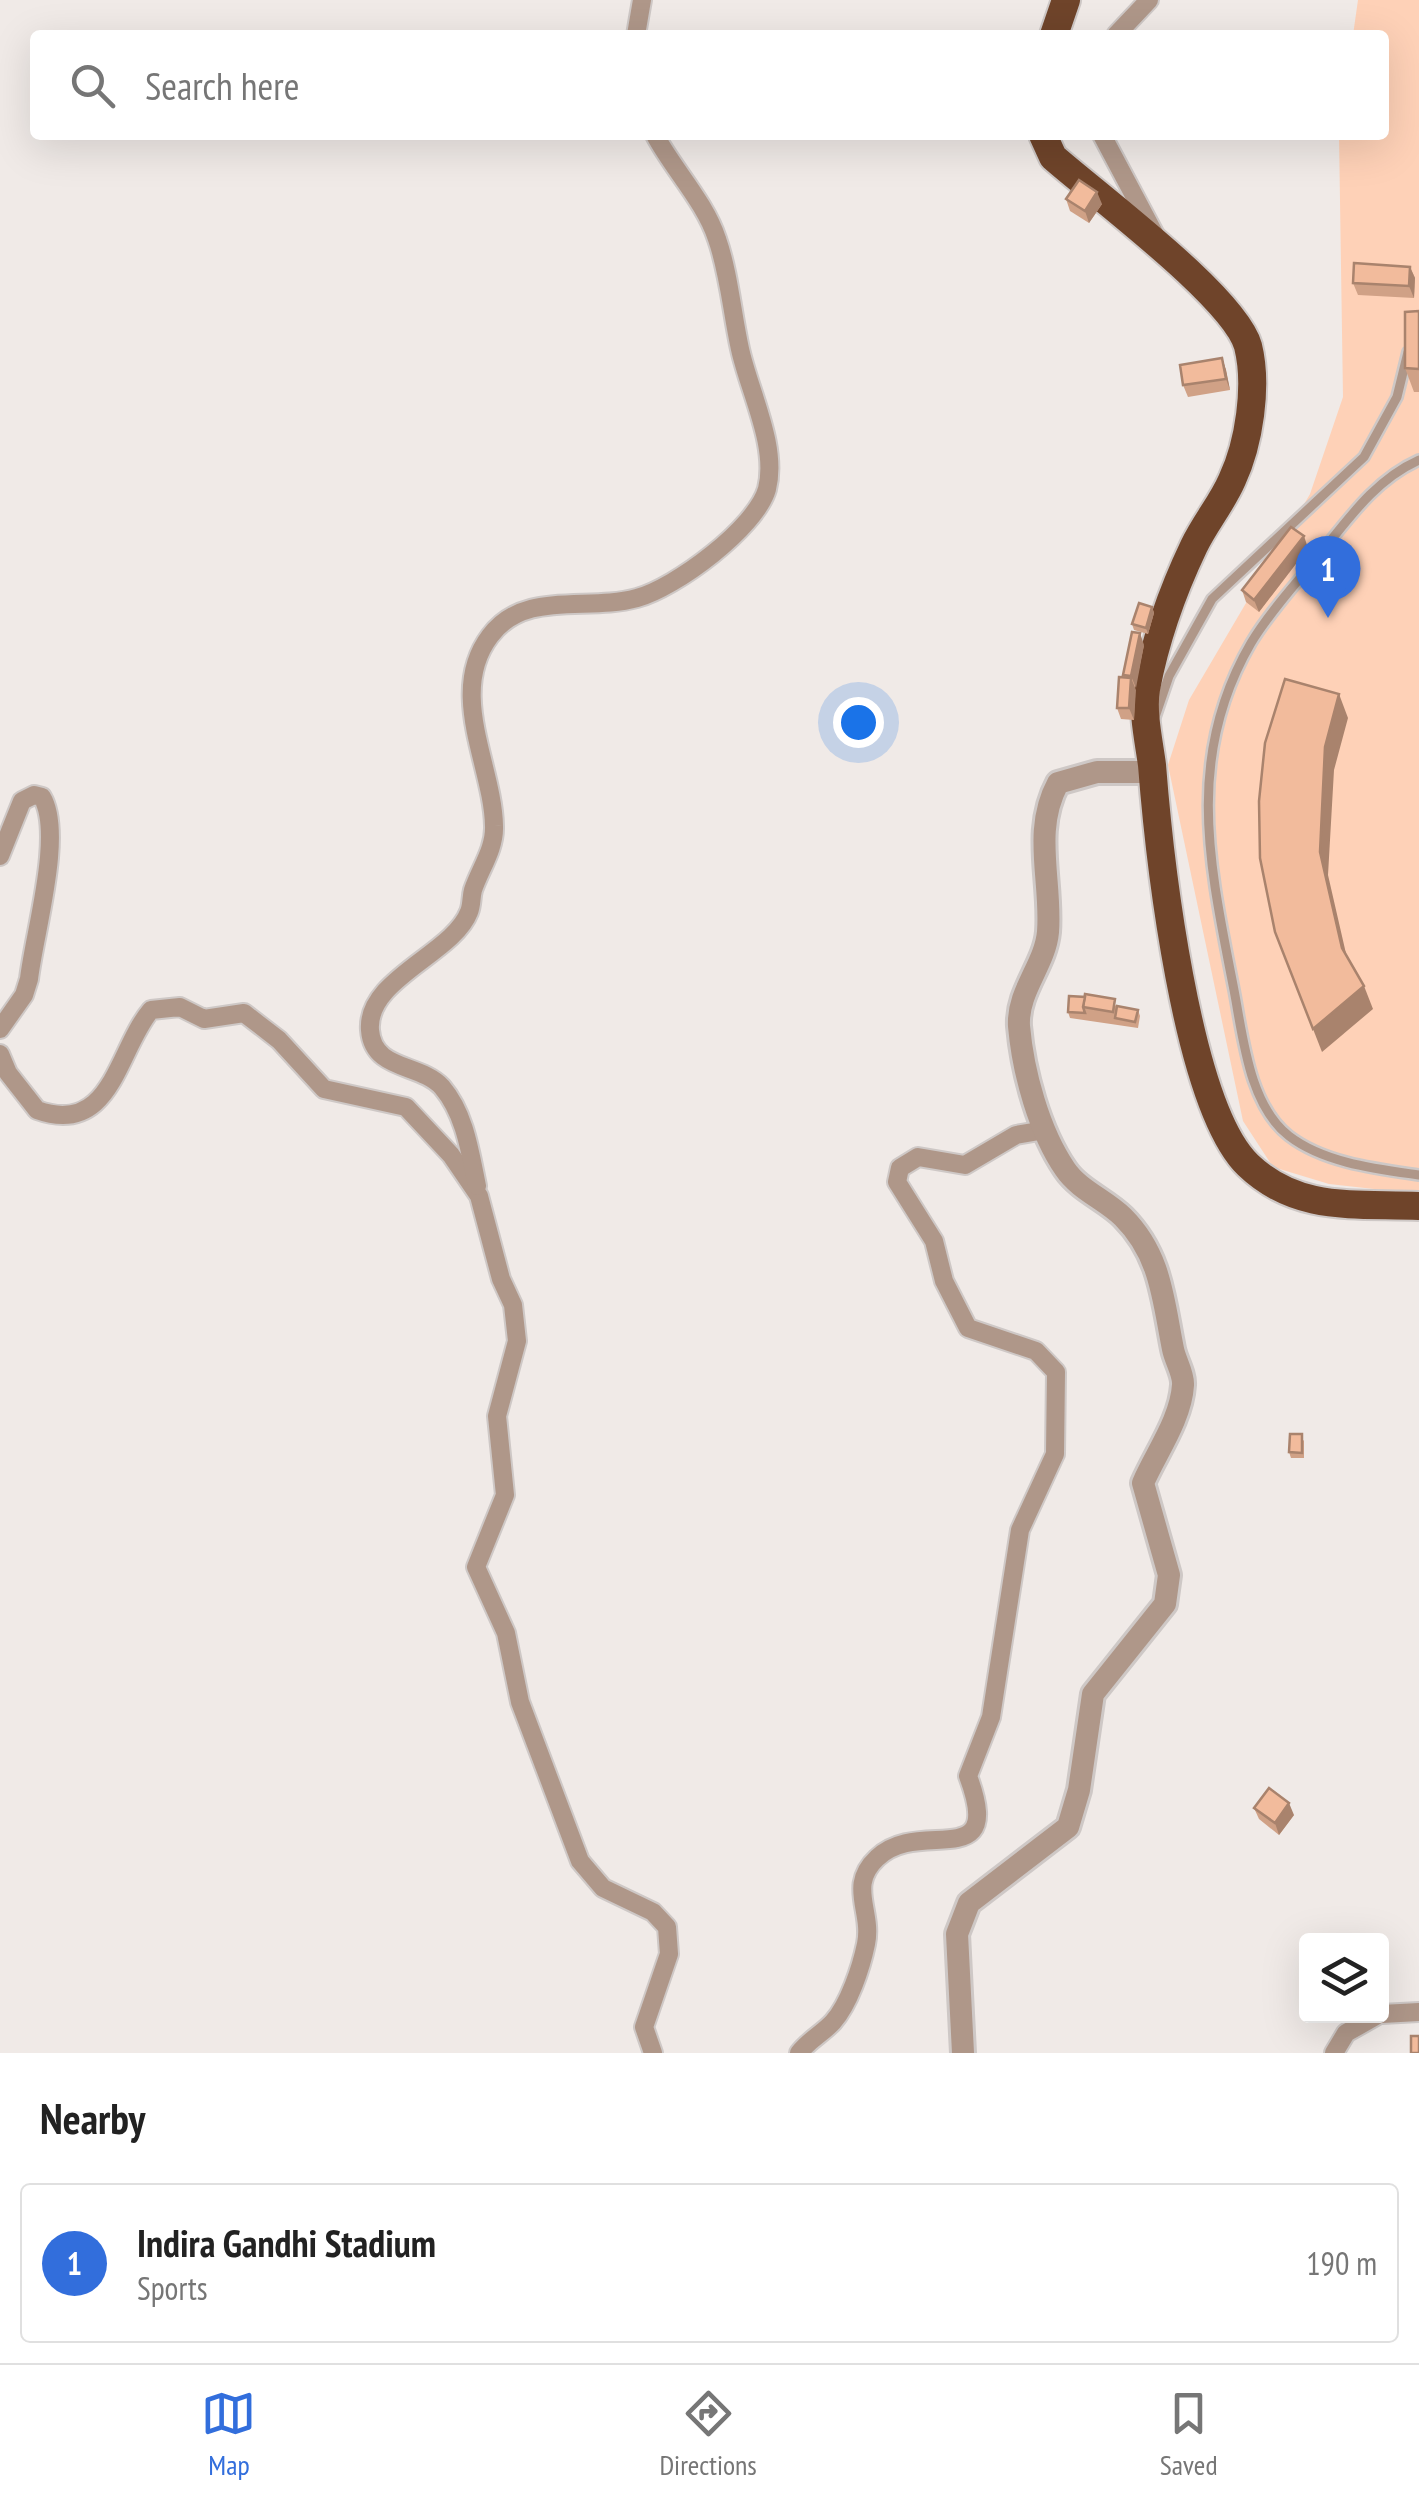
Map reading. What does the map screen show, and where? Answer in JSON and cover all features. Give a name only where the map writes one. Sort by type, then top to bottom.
[{"type":"highway","points":[[1056,30],[1066,0]]},
{"type":"highway","points":[[1046,140],[1054,157],[1162,248],[1217,301],[1248,344],[1251,406],[1234,478],[1194,546],[1168,611],[1145,693],[1158,844],[1183,993],[1225,1136],[1249,1166],[1289,1194],[1346,1208],[1419,1206]]},
{"type":"street","points":[[637,30],[642,0]]},
{"type":"street","points":[[1121,30],[1148,0]]},
{"type":"street","points":[[653,2053],[644,2027],[669,1954],[667,1928],[653,1912],[603,1888],[580,1861],[520,1702],[506,1632],[476,1567],[505,1496],[496,1416],[518,1341],[512,1305],[479,1196],[466,1131],[441,1086],[388,1061],[373,1046],[370,1027],[382,997],[469,914],[472,892],[489,853],[495,827],[476,736],[473,679],[480,652],[493,632],[530,604],[594,606],[635,599],[677,582],[738,530],[759,507],[767,488],[762,429],[717,237],[658,140]]},
{"type":"street","points":[[1105,140],[1162,248]]},
{"type":"street","points":[[963,2053],[957,1934],[969,1903],[1068,1827],[1079,1790],[1093,1694],[1165,1604],[1169,1575],[1143,1483],[1178,1408],[1184,1382],[1174,1355],[1160,1271],[1143,1239],[1120,1214],[1068,1174],[1045,1130],[1019,1024],[1022,996],[1048,936],[1043,828],[1051,796],[1058,783],[1075,777],[1152,772]]},
{"type":"street","points":[[0,856],[22,801],[34,795],[42,798],[51,820],[51,850],[28,979],[24,995],[0,1029]]},
{"type":"street","points":[[0,1054],[8,1073],[37,1110],[81,1110],[96,1104],[112,1084],[151,1010],[180,1007],[204,1019],[244,1013],[279,1040],[324,1089],[406,1107],[451,1155],[479,1196]]},
{"type":"street","points":[[800,2053],[842,2010],[866,1942],[861,1880],[874,1860],[889,1848],[966,1837],[977,1825],[979,1800],[968,1776],[991,1718],[1020,1530],[1055,1454],[1056,1372],[1036,1351],[968,1328],[944,1281],[934,1241],[897,1182],[900,1168],[918,1157],[965,1165],[1016,1135],[1045,1130]]},
{"type":"street","points":[[1389,2014],[1419,2012]]},
{"type":"street","points":[[1334,2053],[1346,2032],[1362,2023]]},
{"type":"lane","points":[[1149,734],[1169,676],[1212,600],[1364,457],[1397,397],[1410,344]]},
{"type":"lane","points":[[1419,460],[1371,492],[1252,641],[1211,738],[1206,805],[1218,909],[1237,1006],[1265,1112],[1288,1136],[1313,1151],[1419,1174]]},
{"type":"shaded area","points":[[1358,0],[1419,0],[1419,1194],[1329,1184],[1273,1167],[1243,1121],[1168,765],[1189,700],[1310,494],[1343,397],[1339,140],[1389,140],[1389,30],[1354,30]]},
{"type":"building","points":[[1079,180],[1097,192],[1085,211],[1066,199]]},
{"type":"building","points":[[1354,263],[1410,267],[1409,286],[1353,283]]},
{"type":"building","points":[[1419,311],[1419,369],[1405,368],[1405,312]]},
{"type":"building","points":[[1222,358],[1226,379],[1183,385],[1180,365]]},
{"type":"building","points":[[1291,527],[1304,536],[1254,600],[1242,590]]},
{"type":"building","points":[[1139,603],[1152,607],[1146,628],[1132,624]]},
{"type":"building","points":[[1132,632],[1140,633],[1131,676],[1123,675]]},
{"type":"building","points":[[1119,677],[1131,678],[1129,708],[1117,708]]},
{"type":"building","points":[[1285,679],[1339,694],[1325,747],[1320,852],[1342,948],[1364,986],[1313,1029],[1275,932],[1260,858],[1259,801],[1265,743]]},
{"type":"building","points":[[1085,994],[1115,999],[1113,1012],[1083,1007]]},
{"type":"building","points":[[1069,996],[1085,997],[1085,1013],[1068,1012]]},
{"type":"building","points":[[1117,1006],[1138,1010],[1135,1022],[1115,1018]]},
{"type":"building","points":[[1290,1434],[1302,1434],[1302,1453],[1289,1452]]},
{"type":"building","points":[[1269,1788],[1289,1803],[1275,1823],[1254,1808]]},
{"type":"building","points":[[1411,2036],[1419,2036],[1419,2053],[1411,2053]]},
{"type":"place","name":"Indira Gandhi Stadium","points":[[1328,618]]}]
